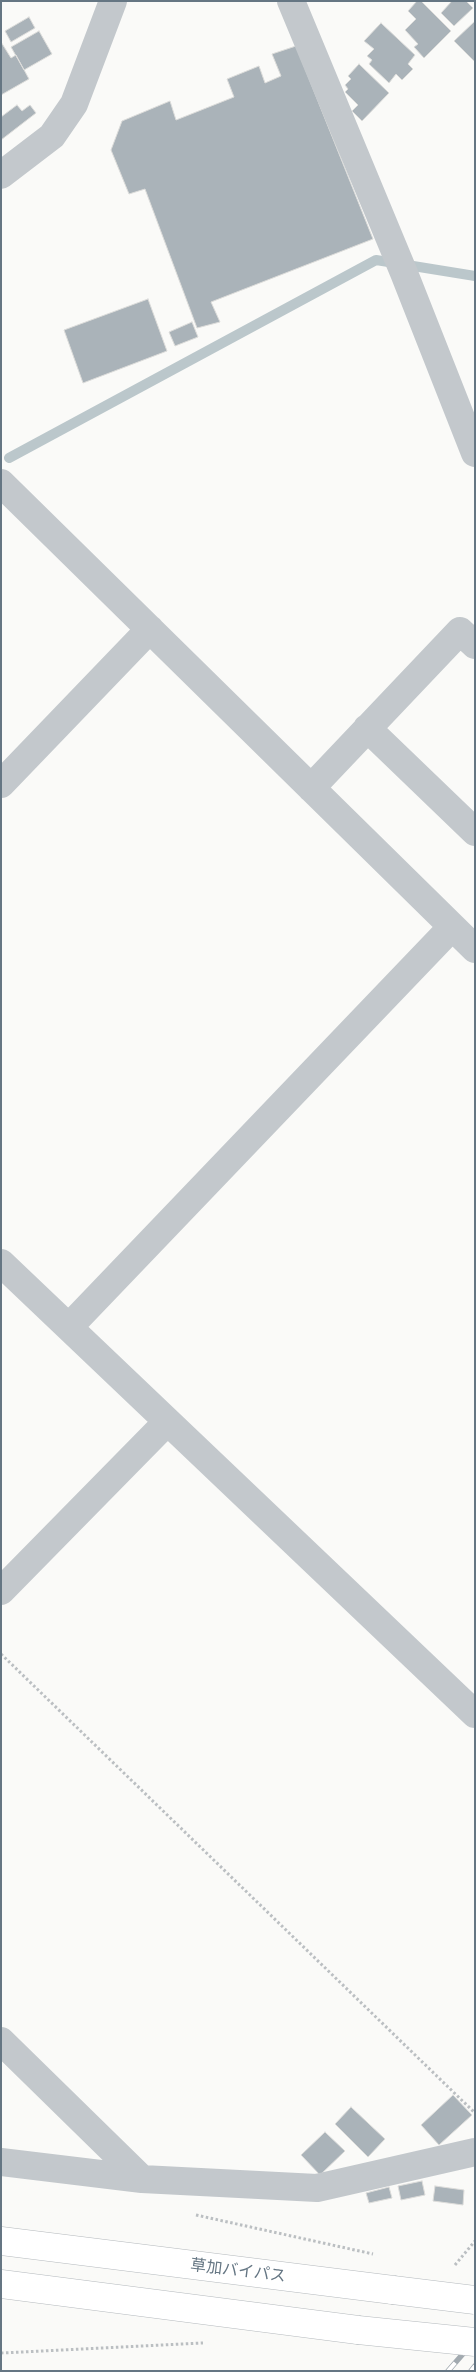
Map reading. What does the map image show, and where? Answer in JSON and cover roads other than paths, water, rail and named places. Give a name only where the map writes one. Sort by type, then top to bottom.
[{"type":"highway","name":"草加バイパス","points":[[1,2241],[475,2300]]},
{"type":"highway","points":[[1,2284],[358,2330],[475,2342]]},
{"type":"street","points":[[1,175],[52,136],[74,104],[113,1]]},
{"type":"street","points":[[291,1],[404,273],[475,453]]},
{"type":"street","points":[[1,483],[475,949]]},
{"type":"street","points":[[1,784],[150,629]]},
{"type":"street","points":[[311,788],[460,631],[475,646]]},
{"type":"street","points":[[368,728],[475,832]]},
{"type":"street","points":[[69,1327],[452,927]]},
{"type":"street","points":[[1,1263],[475,1714]]},
{"type":"street","points":[[1,1591],[168,1422]]},
{"type":"street","points":[[1,2041],[142,2179]]},
{"type":"street","points":[[1,2162],[142,2179],[317,2188],[475,2152]]},
{"type":"waterway","points":[[9,458],[376,260],[475,276]]},
{"type":"railway","points":[[448,2371],[475,2340]]},
{"type":"railway","points":[[471,2371],[475,2366]]}]
